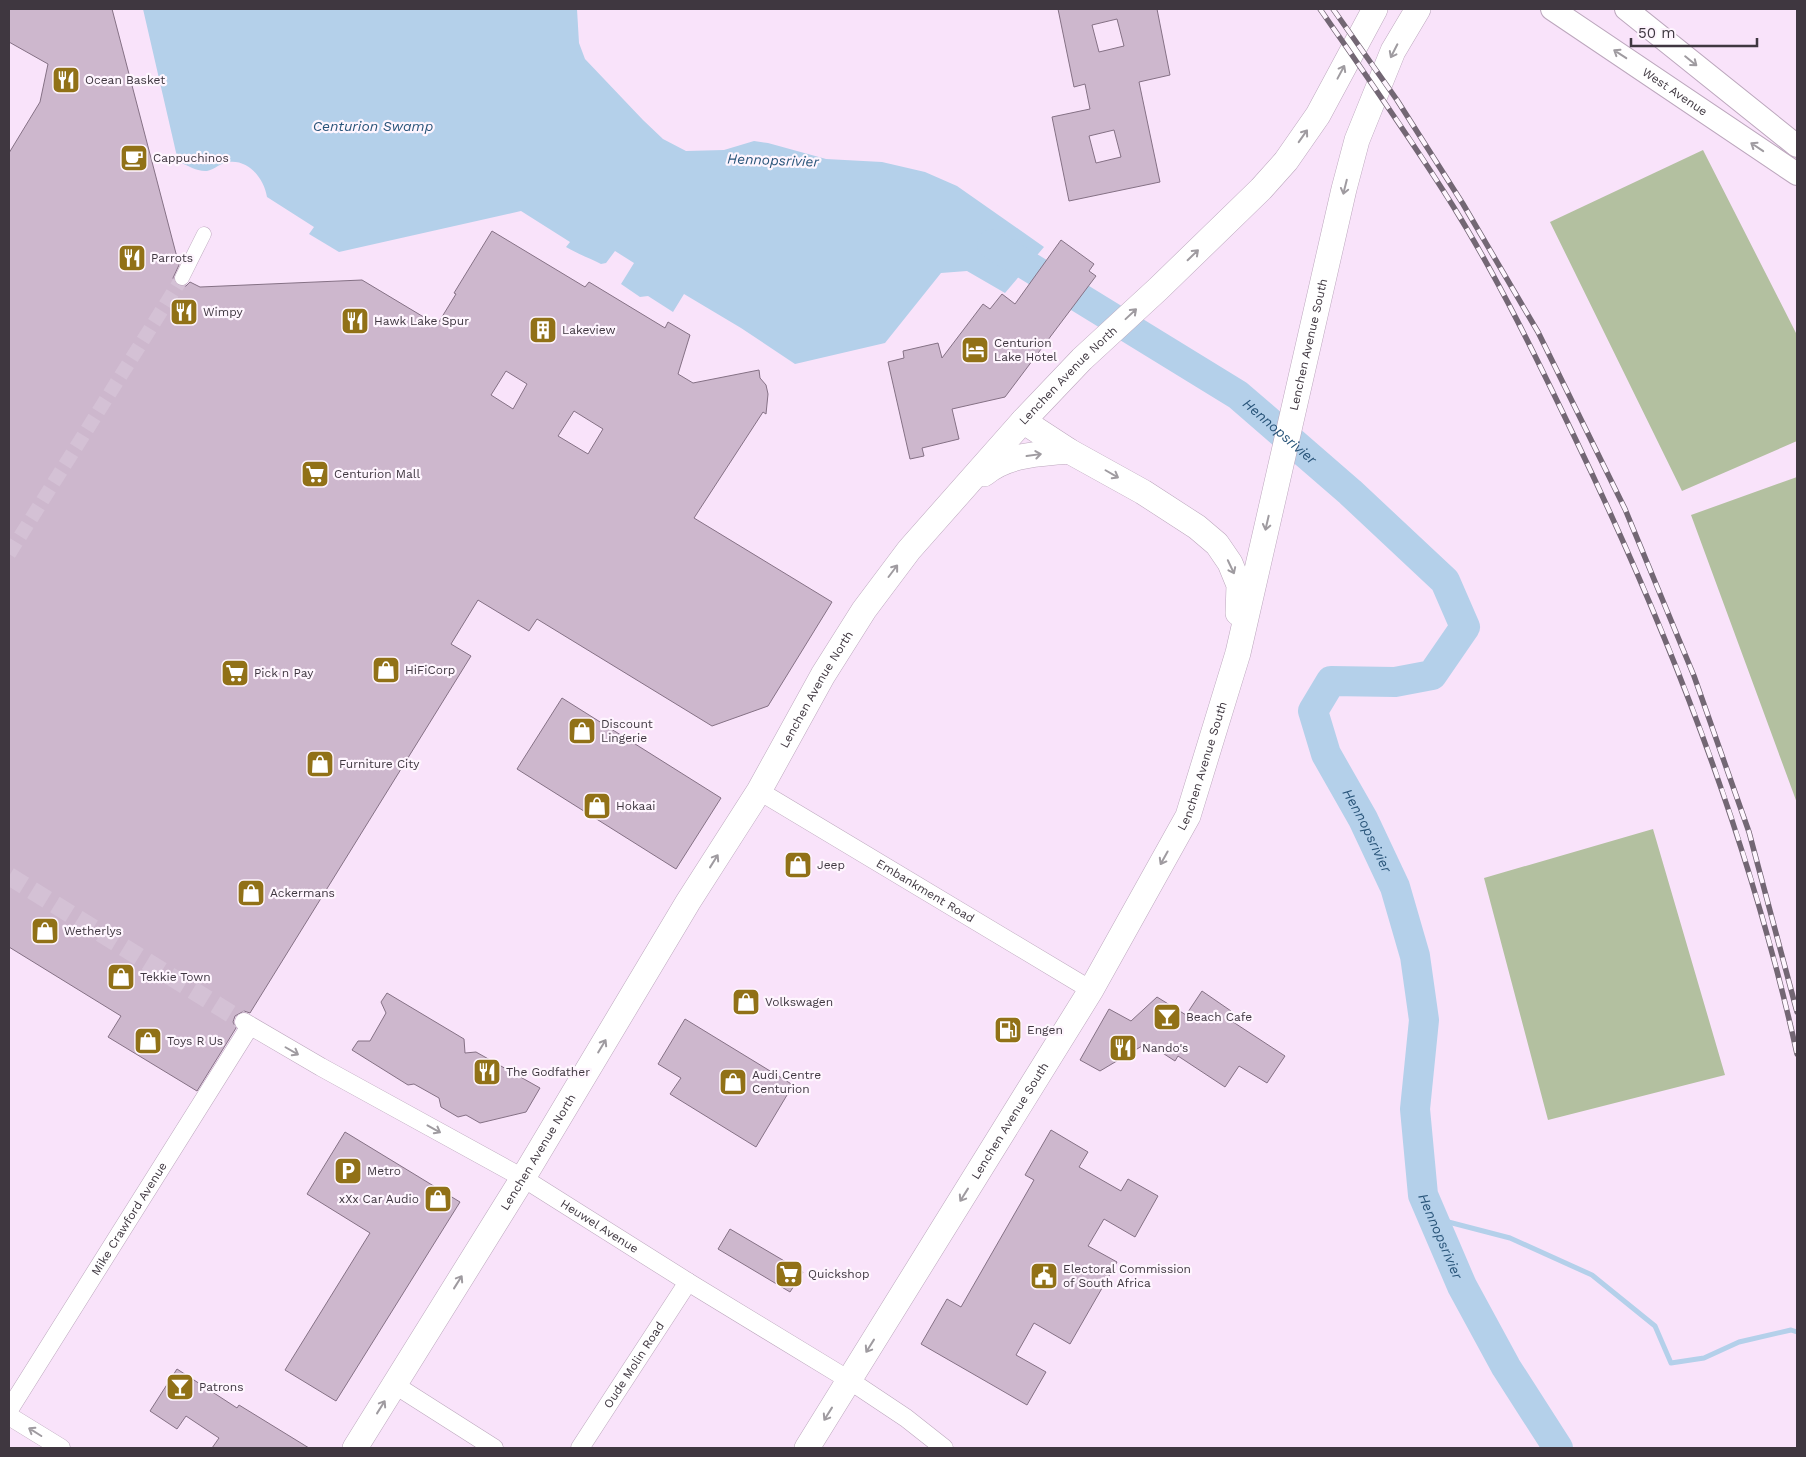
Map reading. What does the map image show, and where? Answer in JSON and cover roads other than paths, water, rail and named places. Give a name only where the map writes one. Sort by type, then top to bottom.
[{"type":"main road","name":"Lenchen Avenue North","points":[[355,1448],[523,1178],[688,902],[759,791],[823,675],[864,610],[909,550],[1023,421],[1082,359],[1158,289],[1261,189],[1286,161],[1318,115],[1375,9]]},
{"type":"main road","name":"Lenchen Avenue South","points":[[807,1448],[1091,990],[1188,816],[1238,653],[1344,189],[1358,140],[1393,51],[1418,9]]},
{"type":"main road","points":[[1023,421],[1069,451],[1143,492],[1197,527],[1217,544],[1230,563],[1239,585],[1238,653]]},
{"type":"main road","points":[[949,505],[992,467],[1012,459],[1031,455],[1069,451]]},
{"type":"street","name":"West Avenue","points":[[1552,9],[1797,174]]},
{"type":"street","points":[[1626,9],[1797,146]]},
{"type":"street","points":[[182,278],[204,234]]},
{"type":"street","name":"Embankment Road","points":[[759,791],[1091,990]]},
{"type":"street","name":"Heuwel Avenue","points":[[247,1024],[523,1178],[849,1380],[906,1418],[944,1448]]},
{"type":"street","name":"Mike Crawford Avenue","points":[[9,1410],[247,1024]]},
{"type":"street","name":"Oude Molin Road","points":[[580,1448],[688,1282]]},
{"type":"street","points":[[395,1384],[494,1448]]},
{"type":"street","points":[[9,1416],[61,1448]]},
{"type":"water","name":"Centurion Swamp","points":[[143,9],[577,9],[579,43],[585,59],[663,139],[686,151],[724,150],[754,141],[826,159],[882,162],[925,172],[957,186],[1044,247],[1005,293],[967,271],[941,273],[885,343],[795,364],[741,328],[684,294],[673,312],[648,296],[640,297],[621,284],[634,263],[615,251],[606,263],[601,264],[566,247],[570,242],[521,211],[339,252],[309,234],[314,227],[267,197],[259,177],[249,167],[236,162],[228,162],[203,171],[178,161]]},
{"type":"waterway","name":"Hennopsrivier","points":[[992,244],[1238,395],[1350,492],[1445,581],[1465,627],[1432,675],[1395,682],[1331,681],[1313,711],[1326,754],[1363,819],[1395,887],[1415,956],[1424,1020],[1415,1109],[1423,1195],[1462,1286],[1506,1367],[1558,1448]]},
{"type":"waterway","points":[[1433,1218],[1510,1238],[1592,1275],[1655,1326],[1671,1363],[1704,1358],[1739,1342],[1791,1330],[1797,1332]]},
{"type":"tunnel","points":[[9,554],[182,278]]},
{"type":"tunnel","points":[[9,876],[244,1022]]},
{"type":"railway","points":[[1320,9],[1421,156],[1470,234],[1532,349],[1610,512],[1675,663],[1731,817],[1756,895],[1778,974],[1797,1054]]},
{"type":"railway","points":[[1333,9],[1397,100],[1463,204],[1538,332],[1625,509],[1694,676],[1749,832],[1797,1012]]},
{"type":"place","name":"Ocean Basket","points":[[66,80]]},
{"type":"place","name":"Cappuchinos","points":[[134,158]]},
{"type":"place","name":"Parrots","points":[[132,258]]},
{"type":"place","name":"Wimpy","points":[[184,312]]},
{"type":"place","name":"Hawk Lake Spur","points":[[355,321]]},
{"type":"place","name":"Lakeview","points":[[543,330]]},
{"type":"place","name":"Centurion Lake Hotel","points":[[975,350]]},
{"type":"place","name":"Centurion Mall","points":[[315,474]]},
{"type":"place","name":"HiFiCorp","points":[[386,670]]},
{"type":"place","name":"Pick n Pay","points":[[235,673]]},
{"type":"place","name":"Discount Lingerie","points":[[582,731]]},
{"type":"place","name":"Furniture City","points":[[320,764]]},
{"type":"place","name":"Hokaai","points":[[597,806]]},
{"type":"place","name":"Jeep","points":[[798,865]]},
{"type":"place","name":"Ackermans","points":[[251,893]]},
{"type":"place","name":"Wetherlys","points":[[45,931]]},
{"type":"place","name":"Tekkie Town","points":[[121,977]]},
{"type":"place","name":"Volkswagen","points":[[746,1002]]},
{"type":"place","name":"Beach Cafe","points":[[1167,1017]]},
{"type":"place","name":"Engen","points":[[1008,1030]]},
{"type":"place","name":"Toys R Us","points":[[148,1041]]},
{"type":"place","name":"Nando's","points":[[1123,1048]]},
{"type":"place","name":"The Godfather","points":[[487,1072]]},
{"type":"place","name":"Audi Centre Centurion","points":[[733,1082]]},
{"type":"place","name":"Metro","points":[[348,1171]]},
{"type":"place","name":"xXx Car Audio","points":[[438,1199]]},
{"type":"place","name":"Quickshop","points":[[789,1274]]},
{"type":"place","name":"Electoral Commission of South Africa","points":[[1044,1276]]},
{"type":"place","name":"Patrons","points":[[180,1387]]}]
